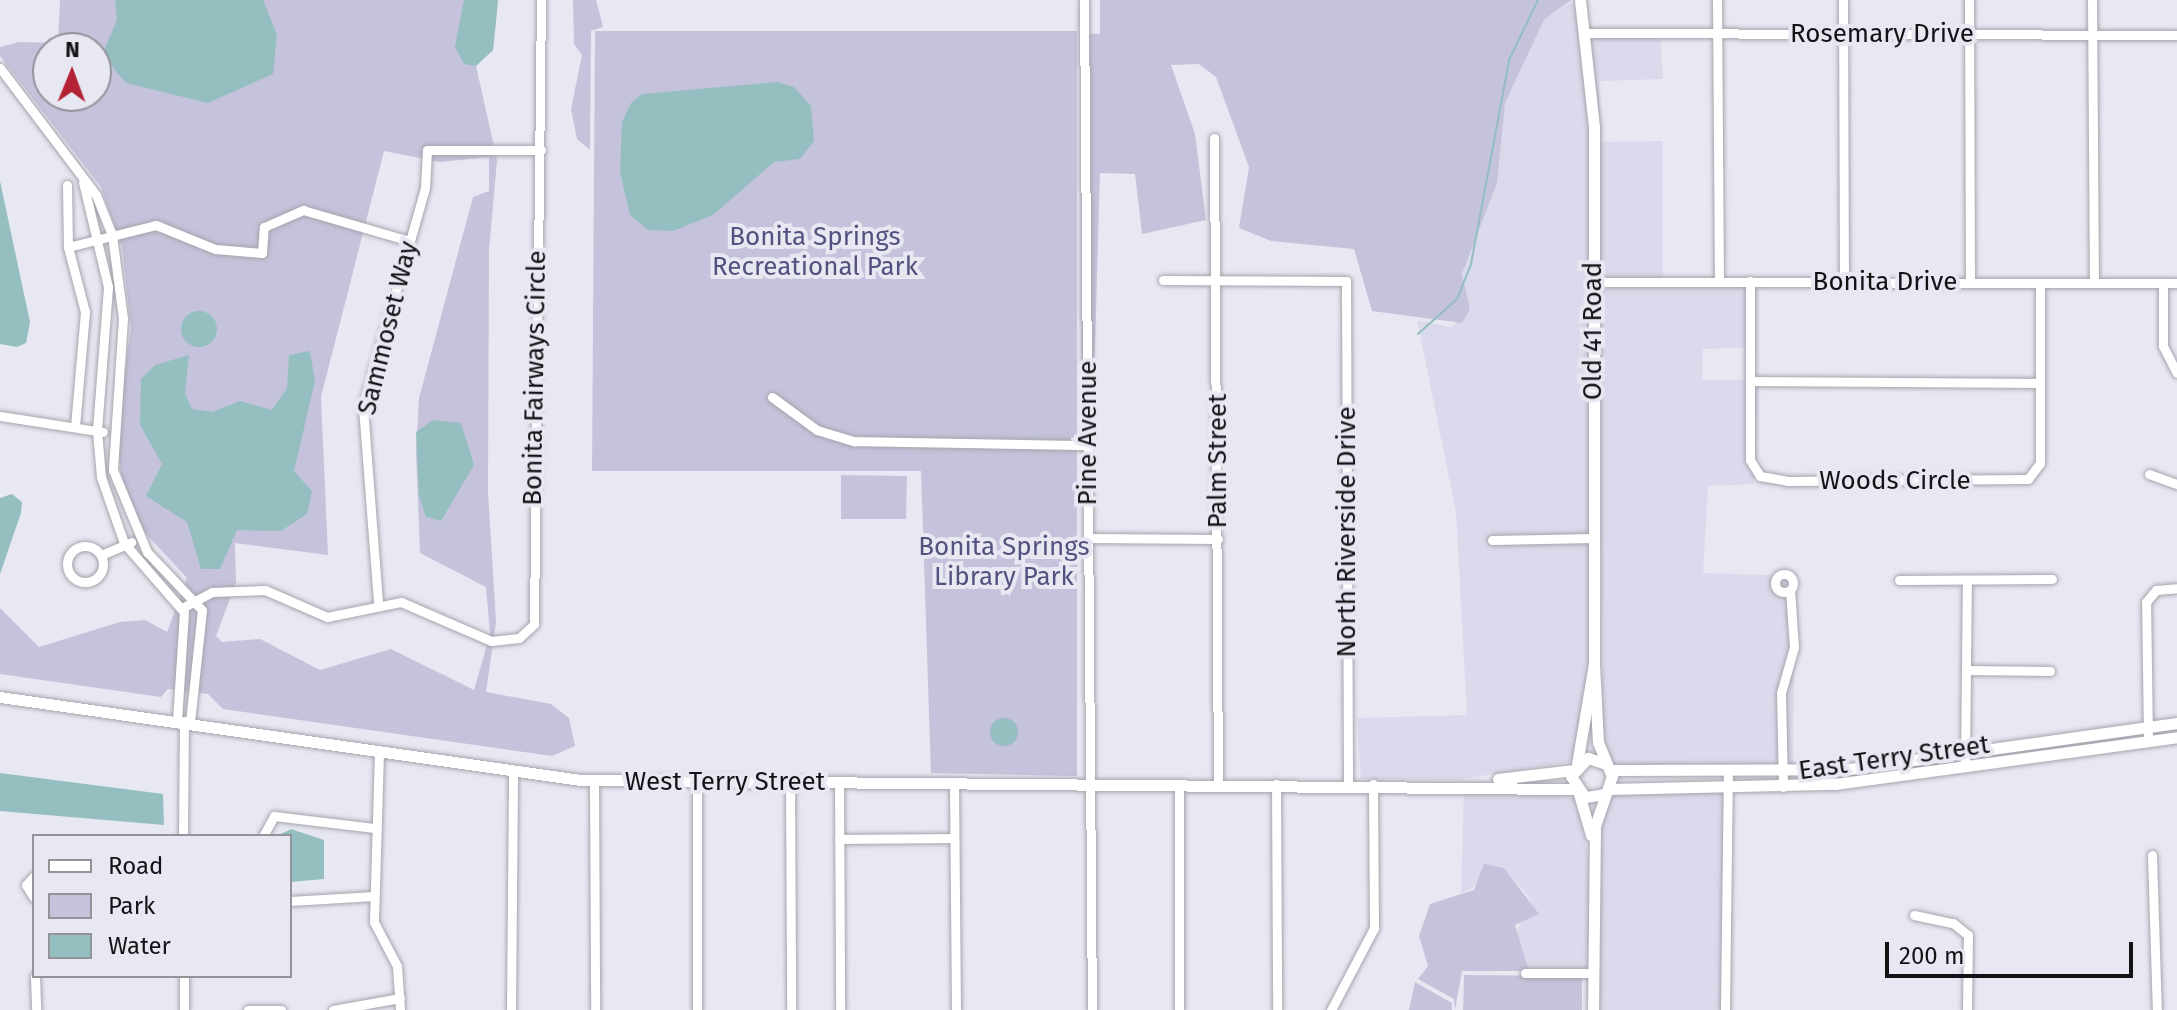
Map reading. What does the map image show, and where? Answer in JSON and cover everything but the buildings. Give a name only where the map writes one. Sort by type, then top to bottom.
[{"type":"street","name":"Bonita Fairways Circle","points":[[378,602],[414,606],[501,642],[528,632],[538,615],[532,504],[540,355],[532,291],[541,150],[541,0]]},
{"type":"street","name":"Pine Avenue","points":[[1084,0],[1092,1010]]},
{"type":"street","name":"Old 41 Road","points":[[1580,0],[1587,33],[1593,282],[1594,664],[1608,767],[1607,792]]},
{"type":"street","points":[[1717,0],[1719,281]]},
{"type":"street","points":[[1843,0],[1844,282]]},
{"type":"street","points":[[1969,0],[1970,282]]},
{"type":"street","points":[[2092,0],[2094,281]]},
{"type":"street","name":"Rosemary Drive","points":[[1587,33],[2177,35]]},
{"type":"street","points":[[0,69],[83,182],[96,195],[112,235],[123,318],[110,434],[116,485],[138,538],[202,610],[183,721]]},
{"type":"street","name":"Palm Street","points":[[1214,138],[1218,280],[1218,784]]},
{"type":"street","name":"Sammoset Way","points":[[378,602],[363,407],[410,241],[427,150],[541,150]]},
{"type":"street","points":[[83,182],[100,238],[110,310],[97,431],[104,491],[125,544],[182,608],[187,626],[183,834]]},
{"type":"street","points":[[67,185],[68,247],[85,312],[75,427]]},
{"type":"street","points":[[68,247],[112,235],[165,226],[215,249],[262,253],[264,227],[303,210],[410,241]]},
{"type":"street","points":[[1163,280],[1218,280]]},
{"type":"street","name":"North Riverside Drive","points":[[1218,280],[1346,281],[1348,784]]},
{"type":"street","name":"Woods Circle","points":[[1750,281],[1753,469],[1787,481],[2028,479],[2040,463],[2040,283]]},
{"type":"street","name":"Bonita Drive","points":[[1593,282],[2177,283]]},
{"type":"street","points":[[2163,283],[2163,346],[2177,373]]},
{"type":"street","points":[[1750,381],[2040,383]]},
{"type":"street","points":[[772,397],[817,430],[854,441],[1088,445]]},
{"type":"street","points":[[0,416],[110,434]]},
{"type":"street","points":[[2149,474],[2177,484]]},
{"type":"street","points":[[101,555],[97,579],[82,583],[68,573],[68,556],[78,547],[101,555],[138,538]]},
{"type":"street","points":[[1089,538],[1218,539]]},
{"type":"street","points":[[1492,540],[1594,538]]},
{"type":"street","points":[[1899,580],[2052,579]]},
{"type":"street","points":[[1965,763],[1967,580]]},
{"type":"street","points":[[2148,739],[2146,602],[2156,590],[2177,588]]},
{"type":"street","points":[[182,608],[195,599],[265,590],[341,618],[378,602]]},
{"type":"street","points":[[1783,787],[1781,693],[1794,647],[1790,590]]},
{"type":"street","name":"Old 41 Road","points":[[1577,792],[1575,767],[1594,664]]},
{"type":"street","points":[[1968,670],[2050,671]]},
{"type":"street","name":"West Terry Street","points":[[0,697],[183,721],[513,772],[594,781],[1373,784],[1607,792]]},
{"type":"street","name":"East Terry Street","points":[[1608,767],[1782,773],[2177,723]]},
{"type":"street","points":[[1593,1010],[1594,863],[1607,792],[1783,787],[2177,737]]},
{"type":"street","points":[[379,752],[374,828],[374,922],[397,966],[400,1010]]},
{"type":"street","name":"West Terry Street","points":[[1457,785],[1575,767],[1588,758],[1608,767]]},
{"type":"street","points":[[511,1010],[513,772]]},
{"type":"street","points":[[1725,1010],[1728,773]]},
{"type":"street","points":[[594,781],[595,1010]]},
{"type":"street","points":[[697,782],[697,1010]]},
{"type":"street","points":[[790,782],[791,1010]]},
{"type":"street","points":[[839,782],[840,1010]]},
{"type":"street","points":[[954,783],[956,1010]]},
{"type":"street","points":[[1179,784],[1179,1010]]},
{"type":"street","points":[[1276,784],[1277,1010]]},
{"type":"street","points":[[1331,1010],[1374,928],[1373,784]]},
{"type":"street","points":[[1577,792],[1594,863]]},
{"type":"street","points":[[264,834],[274,816],[374,828]]},
{"type":"street","points":[[839,839],[954,838]]},
{"type":"street","points":[[2152,855],[2157,1010]]},
{"type":"street","points":[[32,878],[26,885],[32,895]]},
{"type":"street","points":[[292,901],[374,896]]},
{"type":"street","points":[[1914,915],[1953,923],[1968,935],[1967,1010]]},
{"type":"street","points":[[1525,973],[1594,973]]},
{"type":"street","points":[[35,978],[36,1010]]},
{"type":"street","points":[[184,978],[184,1010]]},
{"type":"street","points":[[333,1010],[400,998]]},
{"type":"street","points":[[248,1010],[281,1010]]},
{"type":"shaded area","points":[[1570,2],[1578,12],[1589,90],[1590,661],[1573,761],[1457,780],[1361,779],[1357,718],[1467,715],[1456,512],[1417,320],[1451,327],[1470,309],[1462,274],[1495,181],[1505,103],[1544,20]]},
{"type":"shaded area","points":[[1590,26],[1598,35],[1660,34],[1663,79],[1599,81],[1601,142],[1663,141],[1663,282],[1756,281],[1757,347],[1703,349],[1702,380],[1759,380],[1754,484],[1708,486],[1703,573],[1795,576],[1793,767],[1613,765],[1603,741],[1599,127]]},
{"type":"shaded area","points":[[1464,790],[1576,798],[1590,863],[1589,1010],[1586,975],[1524,969],[1514,938],[1531,900],[1504,868],[1461,894]]},
{"type":"shaded area","points":[[1727,792],[1729,1010],[1598,1010],[1599,827],[1611,794]]},
{"type":"green space","points":[[60,0],[498,0],[493,50],[476,66],[497,160],[489,250],[488,492],[496,622],[486,692],[551,704],[569,718],[575,746],[552,756],[223,709],[208,694],[168,689],[161,697],[0,674],[0,608],[39,647],[120,622],[145,620],[167,632],[187,578],[138,525],[122,480],[116,435],[131,328],[122,247],[101,187],[43,112],[112,112],[112,32],[59,32]],"holes":[[[384,151],[440,162],[489,157],[489,191],[473,197],[419,398],[416,451],[420,553],[486,587],[490,634],[474,690],[391,649],[320,670],[260,639],[222,642],[216,636],[236,583],[235,543],[328,555],[321,397]]]},
{"type":"green space","points":[[573,0],[596,0],[603,27],[591,31],[590,150],[577,139],[571,109],[582,55],[574,44]]},
{"type":"green space","points":[[1100,0],[1571,0],[1544,20],[1505,103],[1497,183],[1462,274],[1470,309],[1462,323],[1372,311],[1354,249],[1271,241],[1239,228],[1249,167],[1216,77],[1199,64],[1171,65],[1195,134],[1206,220],[1142,234],[1135,174],[1100,173],[1092,449],[1082,449],[1081,34],[1100,34]]},
{"type":"green space","name":"Bonita Springs Recreational Park","points":[[595,31],[1077,31],[1077,776],[931,773],[921,471],[592,471]]},
{"type":"green space","points":[[32,42],[32,98],[0,56],[0,47]]},
{"type":"green space","points":[[841,475],[907,476],[906,519],[841,519]]},
{"type":"green space","points":[[1484,864],[1504,868],[1539,914],[1515,925],[1529,971],[1462,971],[1455,1010],[1454,999],[1418,979],[1428,966],[1419,936],[1430,904],[1474,890]]},
{"type":"green space","points":[[1464,975],[1582,976],[1582,1010],[1463,1010]]},
{"type":"green space","points":[[1415,982],[1452,1003],[1452,1010],[1409,1010]]},
{"type":"water","points":[[115,0],[263,0],[277,35],[273,74],[208,103],[126,83],[112,67],[112,32],[117,20]]},
{"type":"water","points":[[464,0],[498,0],[493,50],[476,66],[464,64],[455,47]]},
{"type":"water","points":[[777,82],[794,87],[811,106],[814,141],[800,159],[774,162],[713,215],[673,231],[648,230],[630,215],[620,172],[622,122],[631,103],[642,94]]},
{"type":"water","points":[[0,181],[30,322],[26,343],[17,347],[0,344]]},
{"type":"water","points":[[199,311],[212,316],[217,329],[212,342],[199,347],[186,342],[181,329],[186,316]]},
{"type":"water","points":[[310,351],[315,381],[294,471],[312,491],[307,514],[281,531],[237,530],[220,569],[201,569],[187,522],[146,496],[162,464],[140,425],[141,379],[155,365],[189,355],[185,393],[192,409],[212,412],[240,401],[272,410],[287,388],[289,355]]},
{"type":"water","points":[[433,420],[461,423],[474,465],[441,521],[426,517],[419,496],[416,432]]},
{"type":"water","points":[[12,494],[22,502],[21,513],[0,574],[0,498]]},
{"type":"water","points":[[1004,718],[1014,722],[1018,732],[1014,742],[1004,746],[994,742],[990,732],[994,722]]},
{"type":"water","points":[[0,773],[163,794],[164,825],[0,811]]},
{"type":"water","points":[[291,829],[324,840],[324,879],[292,882],[292,834],[281,834]]},
{"type":"waterway","points":[[1418,334],[1457,299],[1471,264],[1509,60],[1538,0]]},
{"type":"park label","name":"Bonita Springs Library Park","points":[[1004,562]]}]
